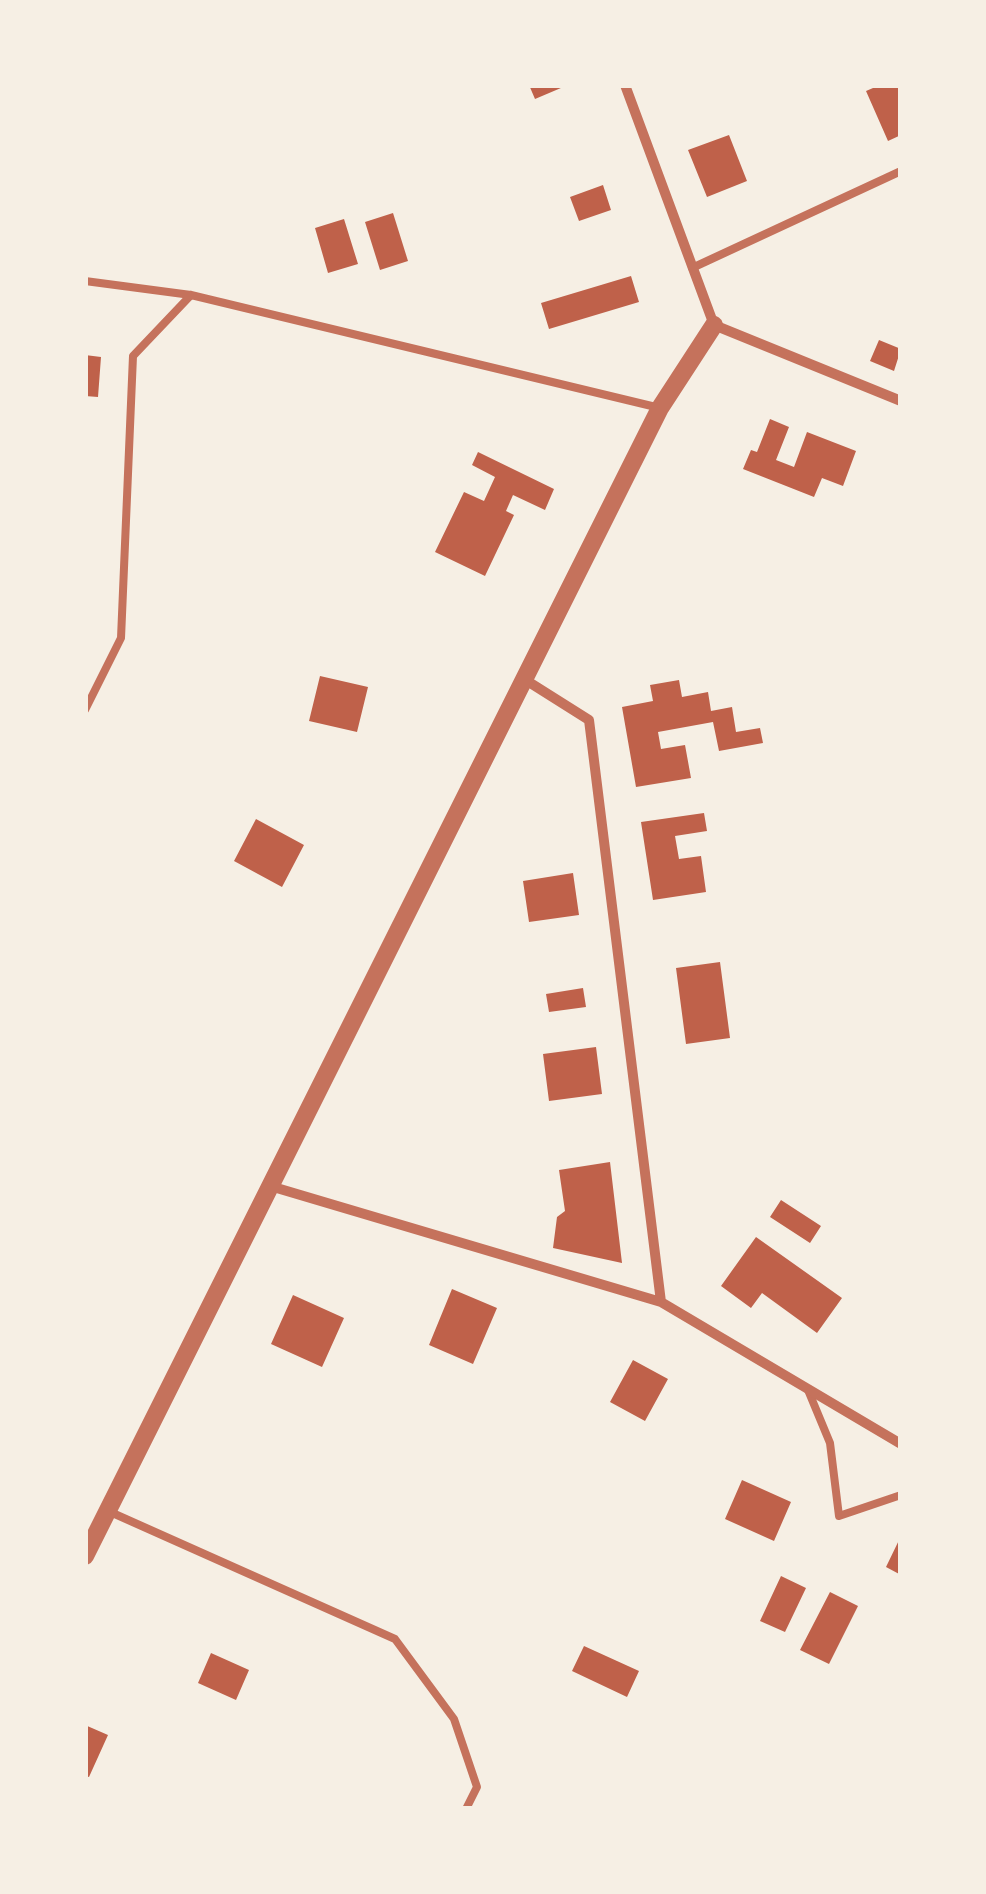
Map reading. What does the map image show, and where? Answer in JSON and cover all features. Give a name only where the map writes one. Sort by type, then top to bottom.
[{"type":"street","points":[[625,85],[714,326],[901,401]]},
{"type":"street","points":[[85,1556],[660,408],[714,326]]},
{"type":"street","points":[[524,679],[589,720],[661,1302]]},
{"type":"street","points":[[270,1186],[661,1302],[901,1444]]},
{"type":"lane","points":[[692,268],[901,171]]},
{"type":"lane","points":[[85,281],[191,295],[660,408]]},
{"type":"lane","points":[[85,710],[120,638],[133,356],[191,295]]},
{"type":"lane","points":[[808,1390],[830,1444],[839,1516],[901,1494]]},
{"type":"lane","points":[[108,1510],[395,1639],[454,1719],[477,1787],[466,1809]]},
{"type":"building","points":[[529,85],[568,85],[535,99]]},
{"type":"building","points":[[880,85],[901,85],[901,135],[888,141],[866,91]]},
{"type":"building","points":[[729,135],[747,181],[707,197],[688,150]]},
{"type":"building","points":[[603,185],[611,210],[579,221],[570,197]]},
{"type":"building","points":[[393,213],[408,261],[380,270],[365,222]]},
{"type":"building","points":[[344,219],[358,264],[328,273],[315,228]]},
{"type":"building","points":[[631,276],[639,302],[549,329],[541,303]]},
{"type":"building","points":[[879,340],[901,349],[894,371],[870,361]]},
{"type":"building","points":[[85,355],[101,357],[98,397],[85,396]]},
{"type":"building","points":[[770,419],[789,427],[776,460],[794,467],[807,432],[856,451],[843,486],[822,478],[814,497],[743,469],[751,450],[757,452]]},
{"type":"building","points":[[478,452],[554,489],[545,510],[513,495],[506,511],[514,515],[485,576],[435,552],[464,492],[484,501],[495,477],[472,465]]},
{"type":"building","points":[[320,676],[368,687],[357,732],[309,721]]},
{"type":"building","points":[[679,680],[682,697],[708,692],[711,711],[732,707],[736,732],[760,728],[763,743],[719,751],[713,722],[658,732],[661,749],[685,745],[691,778],[636,787],[622,707],[653,701],[650,685]]},
{"type":"building","points":[[704,813],[707,831],[675,836],[679,859],[701,856],[706,892],[653,900],[641,822]]},
{"type":"building","points":[[256,819],[304,845],[282,887],[234,861]]},
{"type":"building","points":[[573,873],[579,915],[529,922],[523,881]]},
{"type":"building","points":[[720,962],[730,1038],[686,1044],[676,968]]},
{"type":"building","points":[[583,988],[586,1007],[549,1012],[546,994]]},
{"type":"building","points":[[596,1047],[602,1094],[549,1101],[543,1054]]},
{"type":"building","points":[[610,1162],[622,1263],[553,1248],[557,1217],[565,1211],[559,1170]]},
{"type":"building","points":[[781,1200],[821,1226],[810,1243],[770,1217]]},
{"type":"building","points":[[756,1237],[842,1298],[817,1333],[762,1293],[751,1308],[721,1286]]},
{"type":"building","points":[[452,1289],[497,1308],[473,1364],[429,1345]]},
{"type":"building","points":[[293,1295],[344,1318],[322,1367],[271,1344]]},
{"type":"building","points":[[633,1360],[668,1379],[645,1421],[610,1402]]},
{"type":"building","points":[[742,1480],[791,1502],[774,1541],[725,1519]]},
{"type":"building","points":[[901,1536],[901,1575],[886,1567]]},
{"type":"building","points":[[781,1576],[806,1588],[785,1632],[760,1621]]},
{"type":"building","points":[[830,1592],[858,1606],[829,1664],[800,1650]]},
{"type":"building","points":[[584,1646],[639,1671],[627,1697],[572,1671]]},
{"type":"building","points":[[211,1653],[249,1670],[236,1700],[198,1683]]},
{"type":"building","points":[[85,1725],[108,1735],[89,1777],[85,1776]]}]
